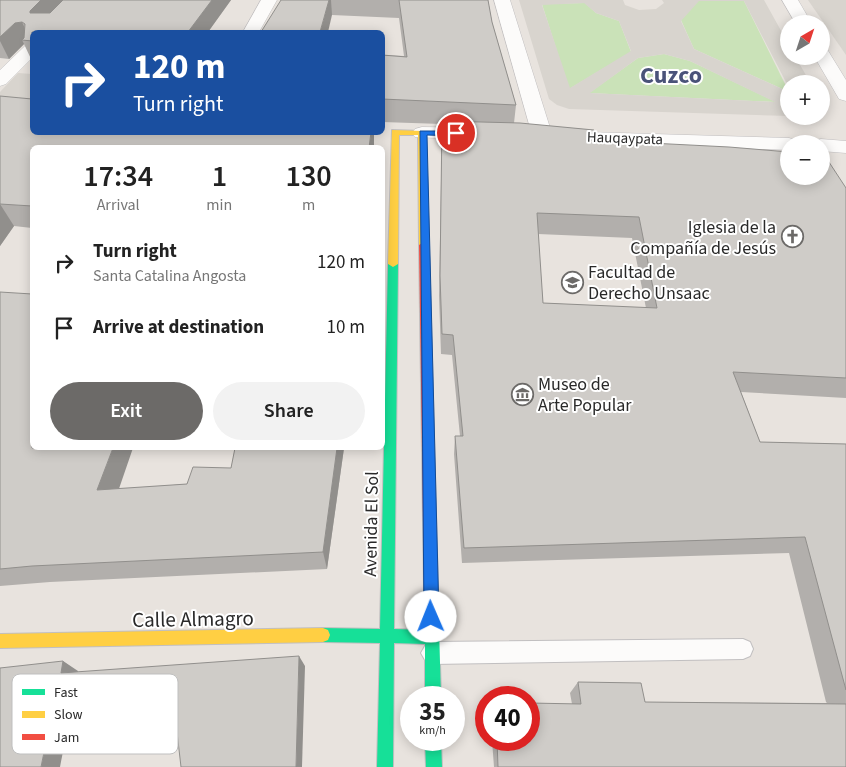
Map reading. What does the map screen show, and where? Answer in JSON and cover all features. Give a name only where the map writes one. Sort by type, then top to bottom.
[{"type":"street","points":[[252,30],[270,0]]},
{"type":"street","name":"Hauqaypata","points":[[502,0],[533,135],[780,144]]},
{"type":"street","points":[[790,0],[799,15]]},
{"type":"street","points":[[0,80],[30,51]]},
{"type":"street","points":[[828,65],[846,95]]},
{"type":"street","points":[[389,131],[496,134]]},
{"type":"street","name":"Avenida El Sol","points":[[385,767],[389,131]]},
{"type":"street","points":[[422,133],[433,686]]},
{"type":"street","points":[[830,146],[846,147]]},
{"type":"street","name":"Calle Almagro","points":[[0,641],[387,635],[432,645]]},
{"type":"street","points":[[433,751],[434,767]]},
{"type":"lane","points":[[432,645],[742,649]]},
{"type":"green space","points":[[698,1],[744,1],[781,75],[780,88],[694,49],[681,20]]},
{"type":"green space","points":[[585,3],[596,13],[619,21],[631,52],[569,89],[542,4]]},
{"type":"green space","points":[[664,54],[690,61],[776,102],[589,93],[638,58]]},
{"type":"shaded area","points":[[519,0],[623,0],[625,5],[639,10],[656,9],[664,3],[662,0],[764,0],[780,29],[780,65],[800,65],[806,75],[782,75],[744,1],[699,1],[681,21],[694,49],[780,88],[780,116],[569,109],[557,105],[549,99]],"holes":[[[584,3],[596,13],[619,21],[631,51],[570,88],[542,5]],[[664,54],[690,61],[775,102],[590,93],[638,58]]]},
{"type":"shaded area","points":[[808,0],[846,0],[846,55],[830,32],[830,15],[818,15]]},
{"type":"shaded area","points":[[18,73],[30,74],[30,108],[0,106],[0,92]]},
{"type":"building","points":[[0,0],[41,0],[30,13],[50,13],[63,0],[212,0],[190,30],[30,30],[30,41],[22,40],[24,38],[25,24],[22,22],[15,23],[0,37]]},
{"type":"building","points":[[281,0],[329,0],[321,30],[262,30]]},
{"type":"building","points":[[399,0],[488,0],[492,22],[516,105],[385,99],[385,55],[407,57]]},
{"type":"building","points":[[0,96],[30,99],[30,135],[371,135],[369,145],[30,145],[30,206],[0,204]]},
{"type":"building","points":[[442,121],[520,123],[594,130],[591,140],[780,151],[780,185],[830,185],[830,164],[846,188],[846,378],[733,372],[760,442],[846,444],[846,690],[805,537],[464,548],[455,436],[463,436],[453,335],[442,334],[440,276]],"holes":[[[537,213],[639,217],[657,308],[543,303]]]},
{"type":"building","points":[[0,292],[30,294],[30,450],[112,450],[97,490],[187,484],[193,467],[231,468],[235,450],[337,450],[323,552],[0,569]]},
{"type":"building","points":[[299,656],[296,767],[181,767],[178,741],[178,674],[12,674],[12,754],[44,754],[41,767],[0,767],[0,668],[63,661],[61,673]]},
{"type":"building","points":[[578,682],[641,683],[645,702],[846,704],[846,767],[498,767],[497,751],[540,751],[540,703],[581,704]]},
{"type":"traffic: fast","points":[[385,767],[393,264]]},
{"type":"traffic: fast","points":[[431,592],[433,686]]},
{"type":"traffic: fast","points":[[323,635],[432,637]]},
{"type":"traffic: fast","points":[[433,751],[434,767]]},
{"type":"traffic: slow","points":[[393,264],[395,132],[422,133],[424,245]]},
{"type":"traffic: slow","points":[[0,641],[323,635]]},
{"type":"traffic: jam","points":[[424,245],[431,592]]},
{"type":"place","name":"Iglesia de la Compañía de Jesús","points":[[792,237]]},
{"type":"place","name":"Facultad de Derecho Unsaac","points":[[572,282]]},
{"type":"place","name":"Museo de Arte Popular","points":[[522,394]]},
{"type":"district","name":"Cuzco","points":[[671,75]]},
{"type":"route","points":[[431,617],[422,133],[456,133]]}]
